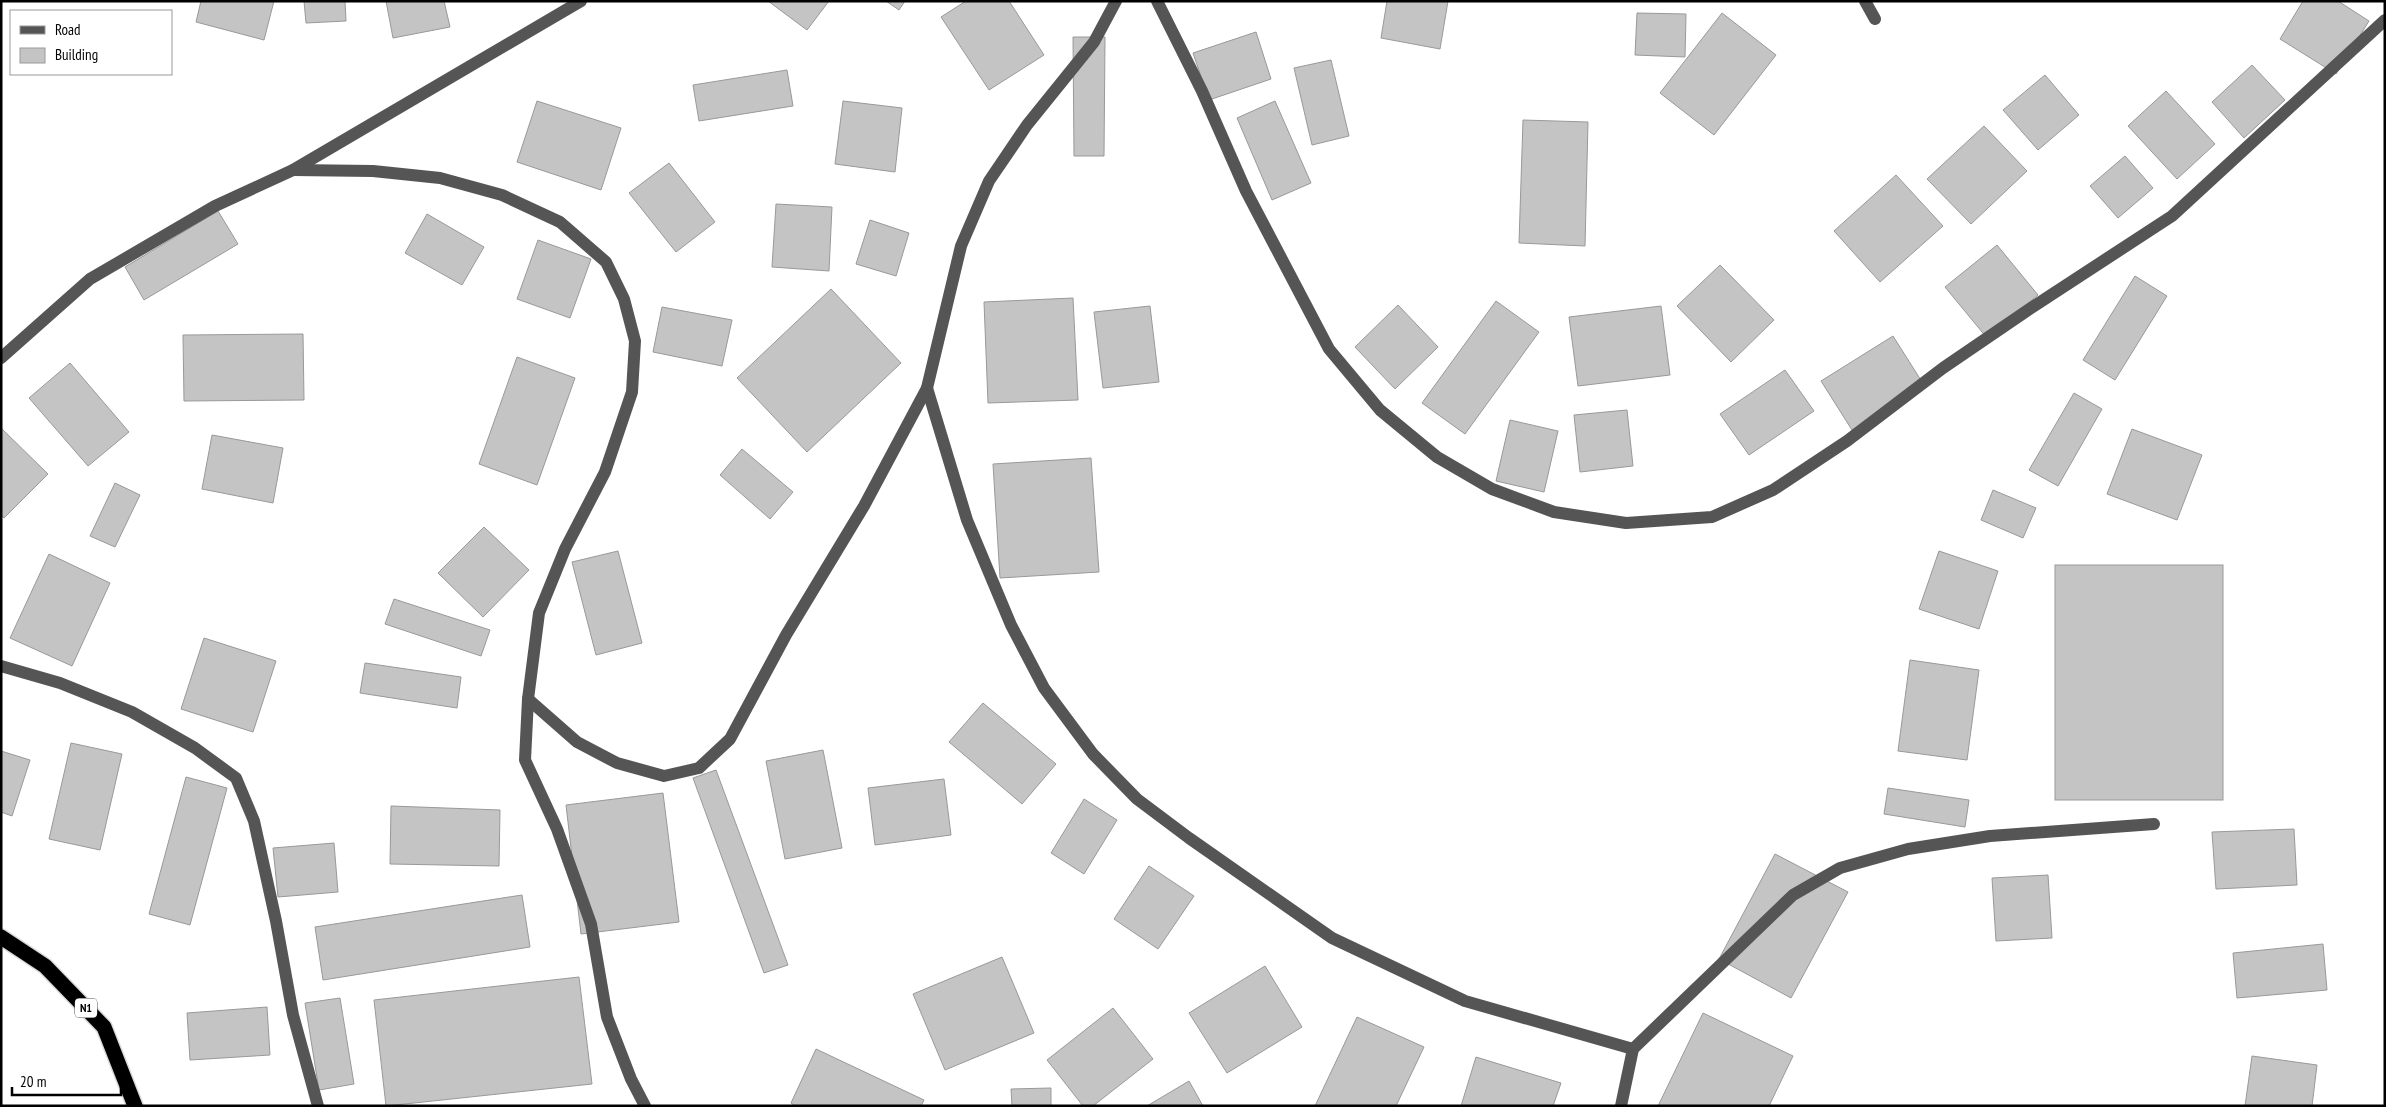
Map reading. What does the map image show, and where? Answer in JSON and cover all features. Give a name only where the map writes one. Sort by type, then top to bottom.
[{"type":"highway","name":"N1","points":[[1,937],[44,966],[104,1027],[135,1106]]},
{"type":"street","points":[[1,358],[90,279],[214,206],[293,170],[581,1]]},
{"type":"street","points":[[528,699],[577,742],[618,763],[664,776],[699,768],[730,739],[786,635],[864,506],[927,388],[962,246],[989,181],[1027,125],[1094,42],[1116,1]]},
{"type":"street","points":[[1157,1],[1202,91],[1246,191],[1325,341],[1380,410],[1436,457],[1492,488],[1554,512],[1626,523],[1712,517],[1773,490],[1847,440],[1943,368],[2172,216],[2385,20]]},
{"type":"street","points":[[1865,1],[1875,19]]},
{"type":"street","points":[[293,170],[373,171],[440,178],[502,195],[560,222],[606,262],[624,299],[635,341],[632,392],[605,472],[565,549],[539,613],[528,699],[525,760],[557,829],[591,924],[607,1017],[631,1079],[645,1106]]},
{"type":"street","points":[[927,388],[967,520],[1015,633],[1044,688],[1094,754],[1137,799],[1189,838],[1332,938],[1465,1001],[1633,1049]]},
{"type":"street","points":[[1,666],[60,683],[132,712],[195,748],[236,778],[254,821],[276,921],[293,1015],[318,1106]]},
{"type":"street","points":[[1621,1106],[1633,1049],[1793,895],[1840,868],[1908,849],[1990,836],[2154,824]]},
{"type":"building","points":[[201,1],[274,1],[264,40],[196,22]]},
{"type":"building","points":[[304,1],[345,1],[346,21],[306,23]]},
{"type":"building","points":[[386,1],[444,1],[450,27],[393,38]]},
{"type":"building","points":[[768,1],[829,1],[807,30]]},
{"type":"building","points":[[886,1],[905,1],[899,10]]},
{"type":"building","points":[[966,1],[1009,1],[1044,55],[989,90],[941,17]]},
{"type":"building","points":[[1387,1],[1448,1],[1440,49],[1381,38]]},
{"type":"building","points":[[2303,1],[2338,1],[2369,21],[2336,74],[2280,39]]},
{"type":"building","points":[[1637,13],[1686,14],[1685,57],[1635,55]]},
{"type":"building","points":[[1722,13],[1776,55],[1714,135],[1660,93]]},
{"type":"building","points":[[1256,32],[1271,79],[1209,100],[1193,53]]},
{"type":"building","points":[[1073,37],[1105,37],[1104,156],[1074,156]]},
{"type":"building","points":[[1331,60],[1349,136],[1312,145],[1294,68]]},
{"type":"building","points":[[2252,65],[2285,100],[2244,138],[2212,102]]},
{"type":"building","points":[[787,70],[793,106],[699,121],[693,85]]},
{"type":"building","points":[[2045,75],[2079,115],[2038,150],[2003,110]]},
{"type":"building","points":[[2166,91],[2215,144],[2177,179],[2128,126]]},
{"type":"building","points":[[537,101],[621,128],[601,190],[517,162]]},
{"type":"building","points":[[843,101],[902,108],[895,172],[835,164]]},
{"type":"building","points":[[1275,101],[1311,183],[1272,200],[1237,118]]},
{"type":"building","points":[[1523,120],[1588,122],[1585,246],[1519,243]]},
{"type":"building","points":[[1984,126],[2027,171],[1971,224],[1927,179]]},
{"type":"building","points":[[2125,156],[2153,188],[2118,218],[2090,186]]},
{"type":"building","points":[[669,163],[715,222],[676,252],[629,193]]},
{"type":"building","points":[[1896,175],[1943,226],[1880,282],[1834,231]]},
{"type":"building","points":[[776,204],[832,207],[829,271],[772,267]]},
{"type":"building","points":[[218,211],[238,244],[144,300],[125,267]]},
{"type":"building","points":[[427,214],[484,247],[462,285],[405,253]]},
{"type":"building","points":[[870,220],[909,233],[896,276],[856,264]]},
{"type":"building","points":[[538,240],[591,259],[570,318],[517,299]]},
{"type":"building","points":[[1997,245],[2038,295],[1987,338],[1945,287]]},
{"type":"building","points":[[1720,265],[1774,320],[1731,362],[1677,306]]},
{"type":"building","points":[[2135,276],[2167,296],[2115,380],[2083,360]]},
{"type":"building","points":[[831,289],[901,363],[807,452],[737,378]]},
{"type":"building","points":[[1073,298],[1078,400],[988,403],[984,302]]},
{"type":"building","points":[[1496,301],[1539,332],[1465,434],[1422,403]]},
{"type":"building","points":[[1398,305],[1438,347],[1395,389],[1355,347]]},
{"type":"building","points":[[1150,306],[1159,382],[1103,388],[1094,312]]},
{"type":"building","points":[[1661,306],[1670,375],[1578,386],[1569,317]]},
{"type":"building","points":[[662,307],[732,320],[722,366],[653,352]]},
{"type":"building","points":[[303,334],[304,400],[184,401],[183,335]]},
{"type":"building","points":[[1893,336],[1924,385],[1852,430],[1821,381]]},
{"type":"building","points":[[517,357],[575,378],[537,485],[479,464]]},
{"type":"building","points":[[70,363],[129,432],[88,466],[29,398]]},
{"type":"building","points":[[1785,370],[1814,411],[1749,455],[1720,414]]},
{"type":"building","points":[[2074,393],[2102,409],[2058,486],[2029,470]]},
{"type":"building","points":[[1627,410],[1633,466],[1580,472],[1574,415]]},
{"type":"building","points":[[1510,420],[1558,431],[1544,492],[1496,481]]},
{"type":"building","points":[[1,428],[48,474],[4,518],[1,515]]},
{"type":"building","points":[[2132,429],[2202,455],[2177,520],[2107,494]]},
{"type":"building","points":[[212,435],[283,448],[273,503],[202,489]]},
{"type":"building","points":[[742,449],[793,492],[770,519],[720,475]]},
{"type":"building","points":[[1091,458],[1099,572],[1000,578],[993,464]]},
{"type":"building","points":[[115,483],[140,495],[115,547],[90,536]]},
{"type":"building","points":[[1993,490],[2036,508],[2023,538],[1981,520]]},
{"type":"building","points":[[484,527],[529,570],[483,617],[438,573]]},
{"type":"building","points":[[618,551],[642,643],[596,655],[572,562]]},
{"type":"building","points":[[1939,551],[1998,571],[1979,629],[1919,609]]},
{"type":"building","points":[[49,554],[110,583],[72,666],[10,638]]},
{"type":"building","points":[[2055,565],[2223,565],[2223,800],[2055,800]]},
{"type":"building","points":[[394,599],[490,630],[481,656],[385,624]]},
{"type":"building","points":[[204,638],[276,661],[253,732],[181,709]]},
{"type":"building","points":[[1910,660],[1979,670],[1967,760],[1898,751]]},
{"type":"building","points":[[365,663],[461,677],[457,708],[360,693]]},
{"type":"building","points":[[983,703],[1056,764],[1022,804],[949,742]]},
{"type":"building","points":[[71,743],[122,754],[100,850],[49,839]]},
{"type":"building","points":[[823,750],[842,848],[785,859],[766,761]]},
{"type":"building","points":[[1,751],[30,760],[12,816],[1,812]]},
{"type":"building","points":[[716,770],[788,965],[764,973],[693,778]]},
{"type":"building","points":[[186,777],[227,788],[190,925],[149,914]]},
{"type":"building","points":[[944,779],[951,835],[875,845],[868,788]]},
{"type":"building","points":[[1888,788],[1969,800],[1965,827],[1884,814]]},
{"type":"building","points":[[663,793],[679,922],[581,934],[566,805]]},
{"type":"building","points":[[1084,799],[1117,820],[1084,874],[1051,853]]},
{"type":"building","points":[[391,806],[500,810],[499,866],[390,864]]},
{"type":"building","points":[[2294,829],[2297,885],[2216,889],[2212,832]]},
{"type":"building","points":[[334,843],[338,892],[278,897],[273,848]]},
{"type":"building","points":[[1775,854],[1848,892],[1791,998],[1719,959]]},
{"type":"building","points":[[1149,866],[1194,896],[1158,949],[1114,919]]},
{"type":"building","points":[[2048,875],[2052,938],[1996,941],[1992,878]]},
{"type":"building","points":[[522,895],[530,947],[323,980],[315,927]]},
{"type":"building","points":[[2323,944],[2327,990],[2237,998],[2233,953]]},
{"type":"building","points":[[1002,957],[1034,1033],[945,1070],[913,994]]},
{"type":"building","points":[[1265,966],[1302,1027],[1227,1073],[1189,1013]]},
{"type":"building","points":[[579,977],[592,1084],[386,1106],[374,1000]]},
{"type":"building","points":[[340,998],[354,1084],[319,1090],[305,1003]]},
{"type":"building","points":[[267,1007],[270,1055],[190,1060],[187,1013]]},
{"type":"building","points":[[1113,1008],[1153,1059],[1093,1106],[1083,1106],[1047,1060]]},
{"type":"building","points":[[1703,1013],[1793,1056],[1769,1106],[1658,1106]]},
{"type":"building","points":[[1357,1017],[1424,1047],[1396,1106],[1315,1106]]},
{"type":"building","points":[[816,1049],[924,1100],[921,1106],[795,1106],[791,1103]]},
{"type":"building","points":[[2252,1056],[2317,1065],[2312,1106],[2245,1106]]},
{"type":"building","points":[[1476,1057],[1561,1083],[1553,1106],[1461,1106]]},
{"type":"building","points":[[1189,1081],[1203,1106],[1147,1106]]},
{"type":"building","points":[[1051,1088],[1051,1106],[1012,1106],[1011,1089]]}]
